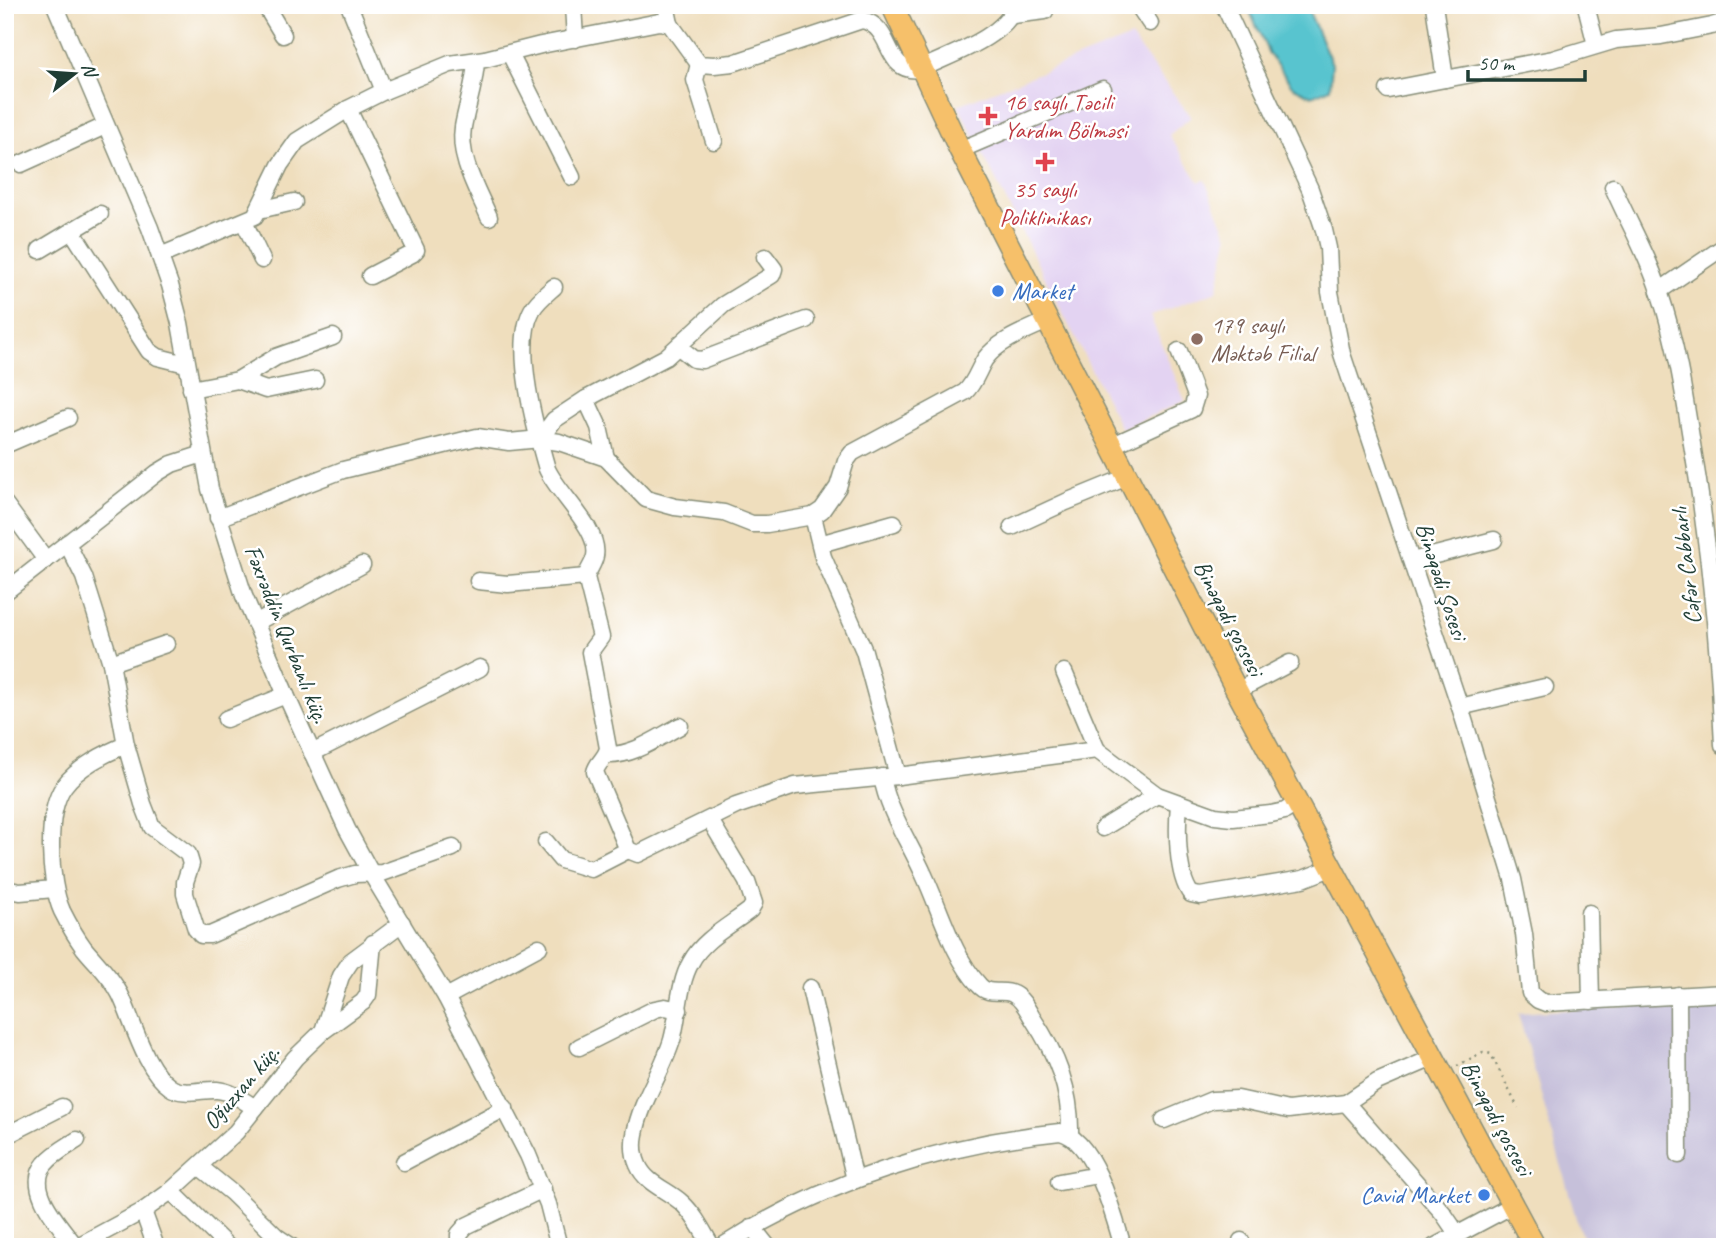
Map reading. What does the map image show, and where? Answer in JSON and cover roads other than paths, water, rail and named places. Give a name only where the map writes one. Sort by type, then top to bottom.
[{"type":"main road","name":"Binəqədi şossesi","points":[[892,5],[960,150],[1237,691],[1535,1247]]},
{"type":"street","name":"Fəxrəddin Qurbanlı küç.","points":[[55,5],[160,256],[180,323],[203,454],[218,518],[255,622],[312,752],[371,873],[446,997],[505,1108],[543,1189],[559,1247]]},
{"type":"street","points":[[265,5],[283,35]]},
{"type":"street","points":[[349,5],[384,91]]},
{"type":"street","points":[[573,5],[575,39]]},
{"type":"street","points":[[666,5],[670,23],[699,64],[695,80],[714,141]]},
{"type":"street","points":[[1138,5],[1150,23]]},
{"type":"street","name":"Binəqədi Şosesi","points":[[1224,5],[1310,188],[1324,230],[1328,248],[1331,301],[1342,354],[1460,707],[1513,879],[1524,934],[1530,993],[1546,1003],[1725,993]]},
{"type":"street","points":[[1434,5],[1445,79]]},
{"type":"street","points":[[1586,6],[1597,45]]},
{"type":"street","points":[[699,64],[733,63],[862,20],[871,22],[878,28],[900,67],[908,71],[920,69],[999,29],[1015,10],[1045,11]]},
{"type":"street","points":[[160,256],[255,216],[280,165],[297,141],[348,109],[384,91],[450,64],[476,61],[541,45],[659,22],[670,23]]},
{"type":"street","points":[[1388,90],[1553,59],[1615,40],[1661,36],[1725,22]]},
{"type":"street","points":[[510,54],[572,177]]},
{"type":"street","points":[[476,61],[473,92],[463,127],[463,141],[466,164],[489,217]]},
{"type":"street","points":[[960,150],[1103,89]]},
{"type":"street","points":[[348,109],[416,250],[370,276]]},
{"type":"street","points":[[21,164],[105,126]]},
{"type":"street","name":"Cəfər Cabbarlı","points":[[1613,187],[1659,291],[1673,337],[1703,510],[1723,673],[1723,744]]},
{"type":"street","points":[[259,210],[294,202]]},
{"type":"street","points":[[40,250],[100,214]]},
{"type":"street","points":[[244,222],[262,260]]},
{"type":"street","points":[[72,231],[149,351],[158,358],[186,364]]},
{"type":"street","points":[[1659,291],[1725,246]]},
{"type":"street","points":[[540,439],[554,420],[586,399],[666,357],[723,305],[772,275],[774,269],[765,257]]},
{"type":"street","points":[[554,287],[531,311],[523,349],[524,367],[547,470],[554,484],[586,525],[594,543],[594,560],[586,577],[586,586],[601,632],[600,641],[590,652],[607,739],[607,755]]},
{"type":"street","points":[[679,347],[694,359],[702,360],[806,320]]},
{"type":"street","points":[[218,518],[343,470],[477,437],[509,442],[540,439],[559,442],[606,458],[646,499],[675,507],[710,510],[752,524],[813,516],[830,501],[838,487],[846,461],[852,453],[965,392],[972,386],[985,359],[993,350],[1046,321]]},
{"type":"street","points":[[191,389],[239,380],[276,357],[333,337]]},
{"type":"street","points":[[1111,446],[1192,410],[1196,396],[1179,351]]},
{"type":"street","points":[[239,380],[266,390],[315,380]]},
{"type":"street","points":[[586,399],[599,427],[606,458]]},
{"type":"street","points":[[5,446],[68,418]]},
{"type":"street","points":[[5,592],[157,473],[172,464],[203,454]]},
{"type":"street","points":[[1012,527],[1127,477]]},
{"type":"street","points":[[5,504],[46,560]]},
{"type":"street","points":[[813,516],[827,565],[864,651],[890,777],[889,803],[958,953],[978,985],[995,993],[1008,992],[1015,995],[1052,1048],[1059,1066],[1070,1119],[1070,1134]]},
{"type":"street","points":[[820,544],[894,523]]},
{"type":"street","points":[[1412,561],[1494,540]]},
{"type":"street","points":[[68,543],[84,577],[111,663],[126,745],[152,827],[188,854],[191,864],[185,882],[185,894],[196,929],[201,935],[221,930],[338,879],[392,869],[453,848]]},
{"type":"street","points":[[255,622],[362,565]]},
{"type":"street","points":[[478,581],[508,584],[586,577]]},
{"type":"street","points":[[111,663],[166,644]]},
{"type":"street","points":[[1237,691],[1290,663]]},
{"type":"street","points":[[312,752],[480,668]]},
{"type":"street","points":[[1064,672],[1097,750],[1157,795],[1214,816],[1233,818],[1285,811],[1296,804]]},
{"type":"street","points":[[1460,707],[1545,687]]},
{"type":"street","points":[[226,719],[286,695]]},
{"type":"street","points":[[680,726],[631,752],[620,756],[607,755],[596,765],[595,772],[628,850],[638,854],[736,806],[795,786],[890,777],[1097,750]]},
{"type":"street","points":[[126,745],[85,768],[66,783],[60,792],[50,852],[54,889],[62,911],[82,946],[113,982],[138,1040],[152,1066],[169,1087],[178,1091],[219,1090],[231,1093],[255,1108]]},
{"type":"street","points":[[1103,828],[1157,795]]},
{"type":"street","points":[[1180,803],[1178,842],[1185,886],[1191,894],[1200,896],[1303,879],[1331,868]]},
{"type":"street","points":[[710,820],[747,882],[754,903],[750,910],[698,952],[685,975],[679,1010],[664,1063],[640,1111],[634,1148],[643,1175],[682,1203],[697,1221],[712,1247]]},
{"type":"street","points":[[546,842],[561,860],[591,869],[628,850]]},
{"type":"street","points":[[5,889],[20,892],[54,889]]},
{"type":"street","points":[[1589,913],[1591,1001]]},
{"type":"street","name":"Oğuzxan küç.","points":[[76,1247],[143,1212],[200,1167],[236,1132],[295,1058],[323,1031],[341,976],[351,961],[402,923]]},
{"type":"street","points":[[323,1031],[363,1002],[368,995],[373,943]]},
{"type":"street","points":[[446,997],[539,947]]},
{"type":"street","points":[[810,988],[855,1180]]},
{"type":"street","points":[[1678,995],[1679,1155]]},
{"type":"street","points":[[579,1047],[655,1009],[665,1007],[679,1010]]},
{"type":"street","points":[[1164,1120],[1212,1100],[1246,1100],[1288,1110],[1346,1103],[1377,1082],[1439,1065]]},
{"type":"street","points":[[1346,1103],[1443,1213],[1458,1235]]},
{"type":"street","points":[[5,1136],[62,1107]]},
{"type":"street","points":[[404,1162],[505,1108]]},
{"type":"street","points":[[721,1247],[752,1227],[834,1187],[963,1149],[1060,1132],[1070,1134],[1087,1152],[1098,1175],[1123,1247]]},
{"type":"street","points":[[76,1247],[41,1197],[39,1186],[40,1171],[46,1161],[77,1140]]},
{"type":"street","points":[[200,1167],[232,1193],[277,1237],[292,1247]]},
{"type":"street","points":[[1059,1182],[1098,1175]]},
{"type":"street","points":[[459,1247],[459,1234],[466,1226],[543,1189]]},
{"type":"street","points":[[172,1191],[228,1247]]},
{"type":"street","points":[[1434,1247],[1513,1205]]},
{"type":"street","points":[[143,1212],[156,1247]]},
{"type":"street","points":[[752,1227],[768,1247]]},
{"type":"water","points":[[1247,5],[1306,5],[1332,64],[1330,88],[1312,96],[1292,86],[1269,54]]},
{"type":"place","name":"16 saylı Təcili Yardım Bölməsi","points":[[988,116]]},
{"type":"place","name":"35 saylı Poliklinikası","points":[[1045,162]]},
{"type":"place","name":"Market","points":[[998,291]]},
{"type":"place","name":"179 saylı Məktəb Filial","points":[[1197,339]]},
{"type":"place","name":"Cavid Market","points":[[1484,1195]]}]
